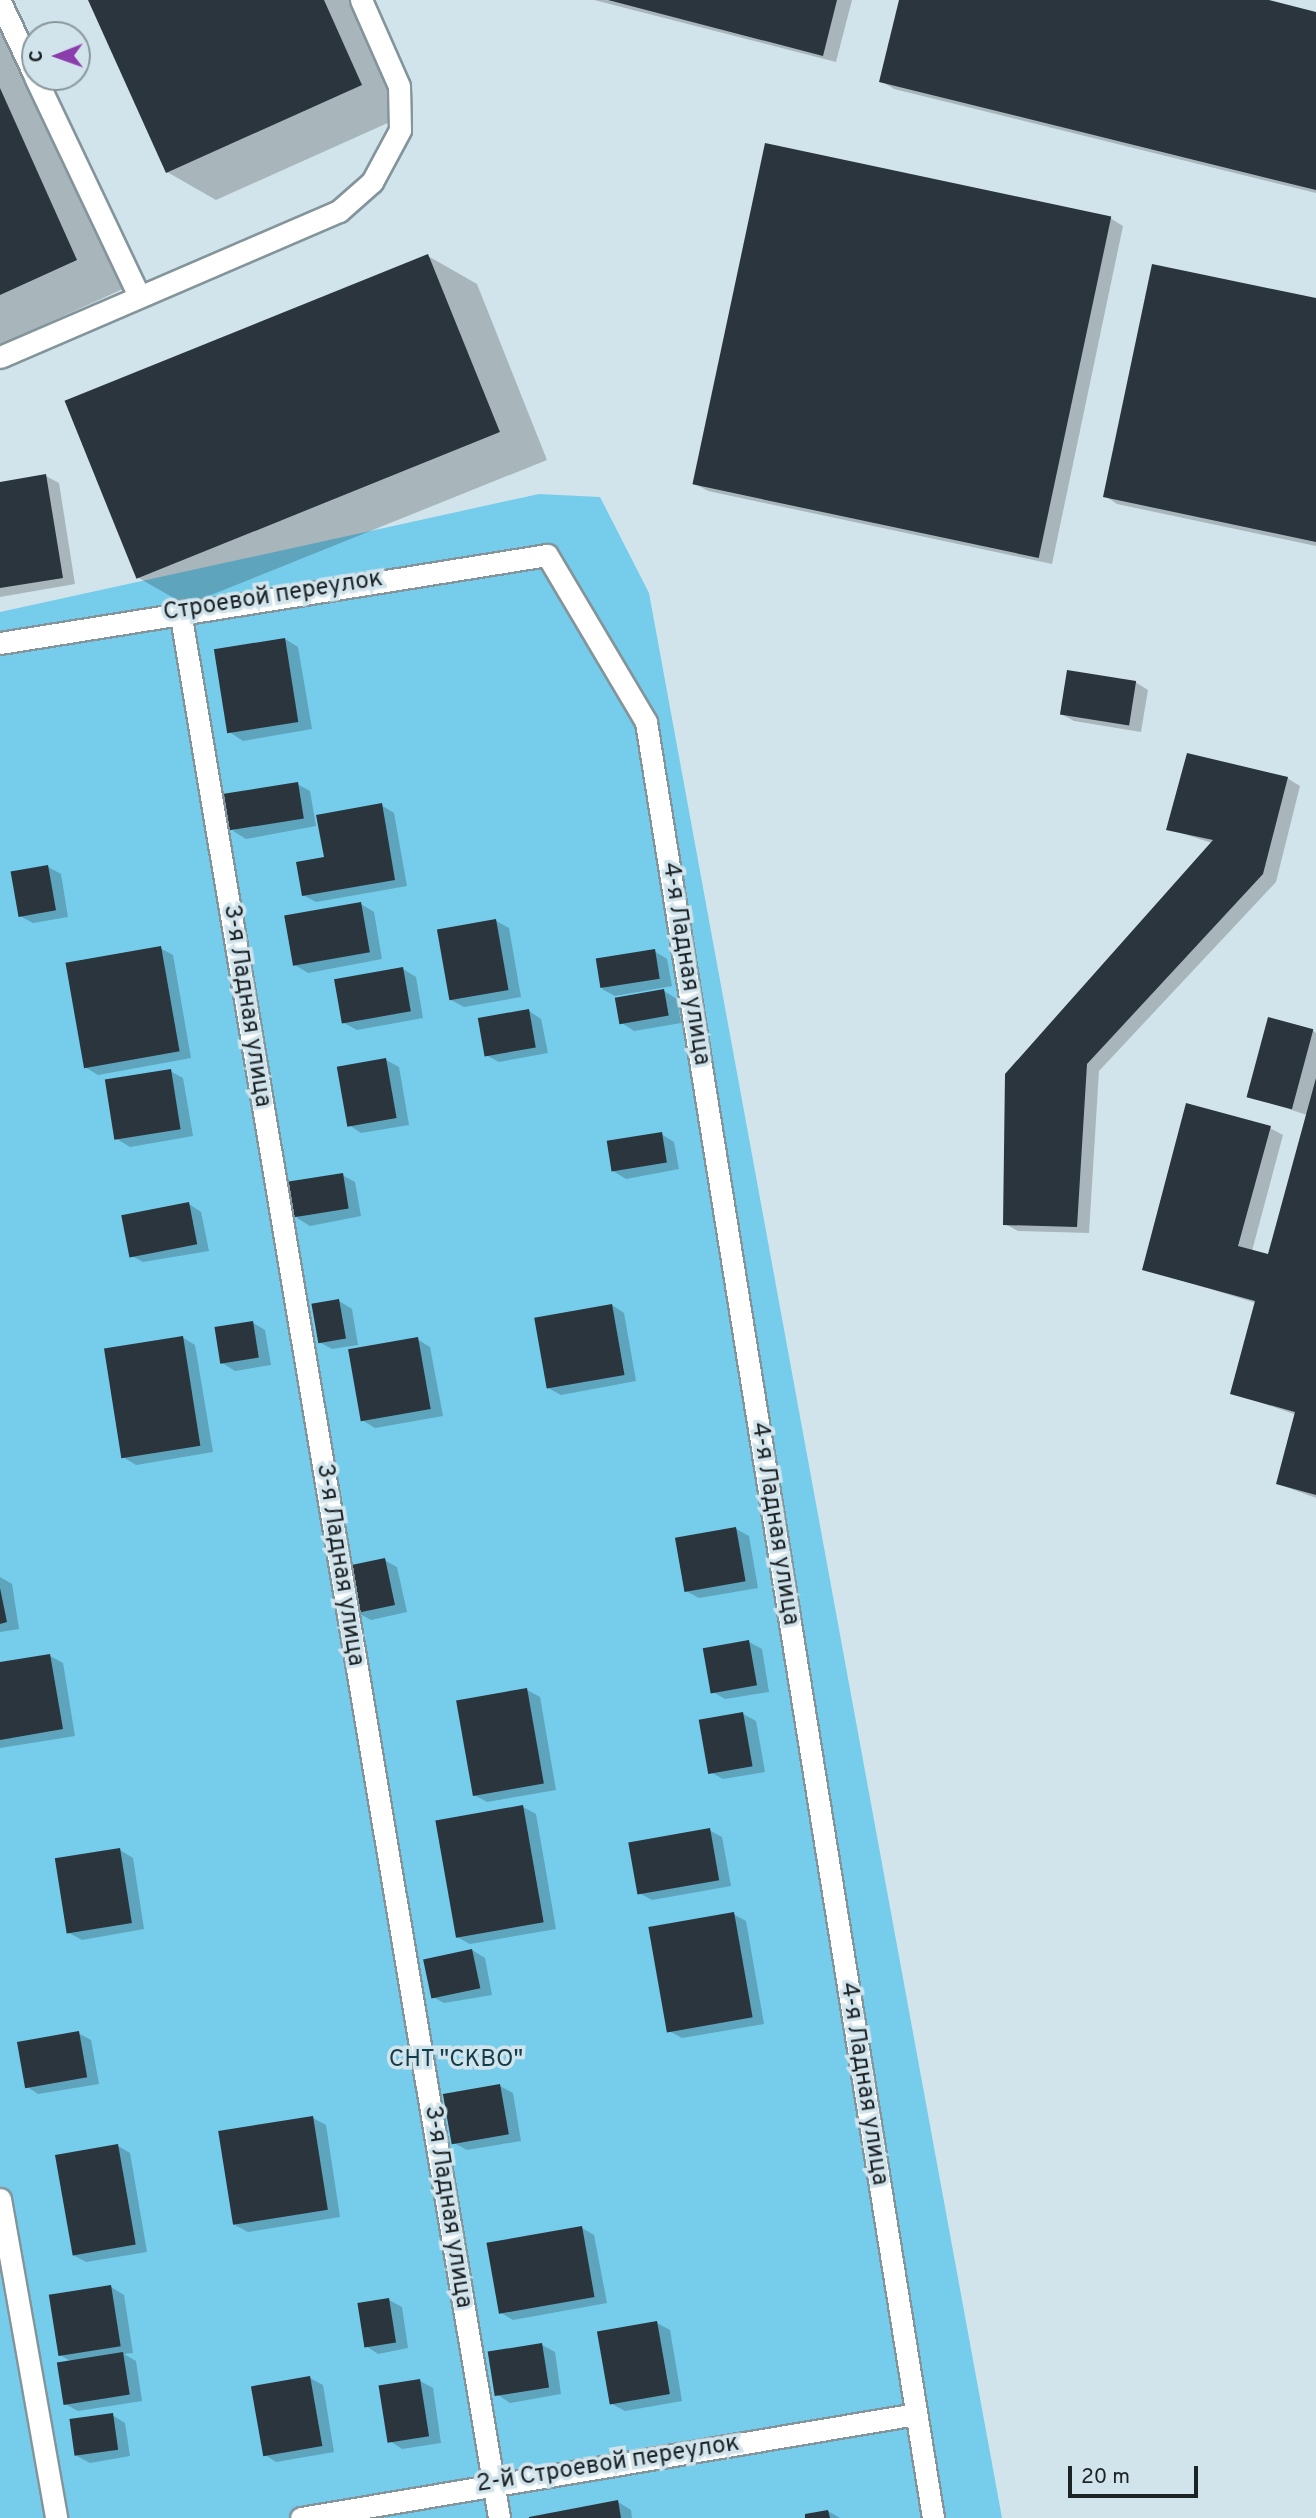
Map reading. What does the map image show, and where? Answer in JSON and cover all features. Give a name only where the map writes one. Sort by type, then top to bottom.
[{"type":"lane","points":[[0,356],[339,212],[372,183],[400,130],[399,86],[361,0]]},
{"type":"lane","points":[[0,2],[21,46]]},
{"type":"lane","points":[[42,91],[139,296]]},
{"type":"lane","name":"Строевой переулок","points":[[0,643],[180,611],[547,555]]},
{"type":"lane","name":"4-я Ладная улица","points":[[547,555],[646,722],[933,2518]]},
{"type":"lane","name":"3-я Ладная улица","points":[[180,611],[499,2518]]},
{"type":"lane","points":[[0,2199],[57,2518]]},
{"type":"lane","name":"2-й Строевой переулок","points":[[301,2518],[915,2414]]},
{"type":"green space","name":"СНТ \"СКВО\"","points":[[539,494],[600,497],[649,593],[1002,2518],[0,2518],[0,612]]},
{"type":"building","points":[[88,0],[324,0],[362,85],[166,173]]},
{"type":"building","points":[[608,0],[837,0],[823,56]]},
{"type":"building","points":[[899,0],[1269,0],[1316,12],[1316,190],[879,82]]},
{"type":"building","points":[[0,88],[77,260],[0,295]]},
{"type":"building","points":[[765,143],[1111,217],[1039,558],[692,484]]},
{"type":"building","points":[[428,254],[500,432],[136,579],[65,401]]},
{"type":"building","points":[[1152,264],[1316,298],[1316,542],[1103,497]]},
{"type":"building","points":[[46,474],[63,578],[0,588],[0,482]]},
{"type":"building","points":[[285,638],[298,722],[227,733],[214,649]]},
{"type":"building","points":[[1067,670],[1136,681],[1129,725],[1060,714]]},
{"type":"building","points":[[1187,753],[1288,777],[1263,874],[1087,1064],[1077,1227],[1003,1225],[1005,1074],[1213,840],[1166,830]]},
{"type":"building","points":[[298,782],[304,819],[230,830],[224,794]]},
{"type":"building","points":[[382,803],[395,880],[302,896],[296,862],[324,857],[316,815]]},
{"type":"building","points":[[48,865],[56,910],[19,917],[11,872]]},
{"type":"building","points":[[361,902],[370,952],[293,966],[284,916]]},
{"type":"building","points":[[496,919],[509,990],[449,1000],[437,929]]},
{"type":"building","points":[[161,946],[180,1051],[84,1068],[65,963]]},
{"type":"building","points":[[655,949],[660,979],[600,988],[596,958]]},
{"type":"building","points":[[403,967],[411,1011],[342,1023],[334,979]]},
{"type":"building","points":[[664,989],[669,1016],[619,1024],[615,998]]},
{"type":"building","points":[[529,1009],[536,1047],[485,1056],[478,1018]]},
{"type":"building","points":[[1268,1017],[1313,1029],[1292,1109],[1247,1097]]},
{"type":"building","points":[[386,1058],[397,1118],[347,1127],[337,1067]]},
{"type":"building","points":[[171,1069],[181,1129],[114,1140],[105,1079]]},
{"type":"building","points":[[1316,1078],[1316,1495],[1276,1484],[1295,1412],[1230,1394],[1255,1301],[1142,1270],[1186,1103],[1271,1126],[1238,1246],[1268,1254]]},
{"type":"building","points":[[662,1132],[667,1163],[612,1171],[607,1141]]},
{"type":"building","points":[[343,1173],[349,1209],[294,1217],[289,1182]]},
{"type":"building","points":[[189,1202],[197,1244],[129,1257],[121,1215]]},
{"type":"building","points":[[339,1299],[346,1338],[318,1343],[311,1304]]},
{"type":"building","points":[[612,1304],[625,1375],[547,1389],[534,1318]]},
{"type":"building","points":[[253,1321],[259,1358],[220,1364],[214,1327]]},
{"type":"building","points":[[183,1336],[200,1446],[121,1458],[104,1349]]},
{"type":"building","points":[[418,1337],[431,1409],[361,1421],[348,1349]]},
{"type":"building","points":[[736,1527],[746,1581],[684,1592],[675,1538]]},
{"type":"building","points":[[385,1558],[395,1605],[357,1613],[347,1566]]},
{"type":"building","points":[[0,1588],[7,1622],[0,1624]]},
{"type":"building","points":[[749,1640],[757,1685],[711,1693],[703,1648]]},
{"type":"building","points":[[50,1654],[63,1729],[0,1740],[0,1662]]},
{"type":"building","points":[[527,1688],[544,1784],[473,1796],[456,1701]]},
{"type":"building","points":[[743,1712],[753,1766],[708,1774],[699,1720]]},
{"type":"building","points":[[523,1805],[544,1922],[456,1938],[435,1820]]},
{"type":"building","points":[[710,1828],[719,1880],[637,1895],[628,1842]]},
{"type":"building","points":[[120,1848],[132,1923],[67,1933],[55,1858]]},
{"type":"building","points":[[734,1912],[753,2017],[667,2032],[648,1927]]},
{"type":"building","points":[[472,1949],[480,1988],[431,1999],[423,1959]]},
{"type":"building","points":[[79,2031],[87,2077],[25,2088],[17,2042]]},
{"type":"building","points":[[500,2084],[509,2134],[452,2144],[443,2094]]},
{"type":"building","points":[[313,2116],[328,2210],[233,2225],[218,2131]]},
{"type":"building","points":[[118,2144],[136,2244],[73,2256],[55,2155]]},
{"type":"building","points":[[582,2226],[595,2297],[499,2314],[486,2243]]},
{"type":"building","points":[[111,2285],[121,2346],[58,2356],[49,2295]]},
{"type":"building","points":[[389,2298],[396,2342],[364,2347],[357,2303]]},
{"type":"building","points":[[657,2321],[670,2394],[610,2404],[597,2332]]},
{"type":"building","points":[[542,2343],[549,2387],[495,2396],[488,2352]]},
{"type":"building","points":[[123,2352],[130,2394],[64,2405],[57,2362]]},
{"type":"building","points":[[310,2376],[322,2446],[263,2456],[251,2386]]},
{"type":"building","points":[[420,2379],[429,2436],[388,2443],[379,2386]]},
{"type":"building","points":[[113,2413],[118,2450],[75,2456],[69,2419]]},
{"type":"building","points":[[618,2500],[621,2518],[529,2518],[529,2517]]},
{"type":"building","points":[[828,2510],[830,2518],[805,2518],[805,2514]]}]
